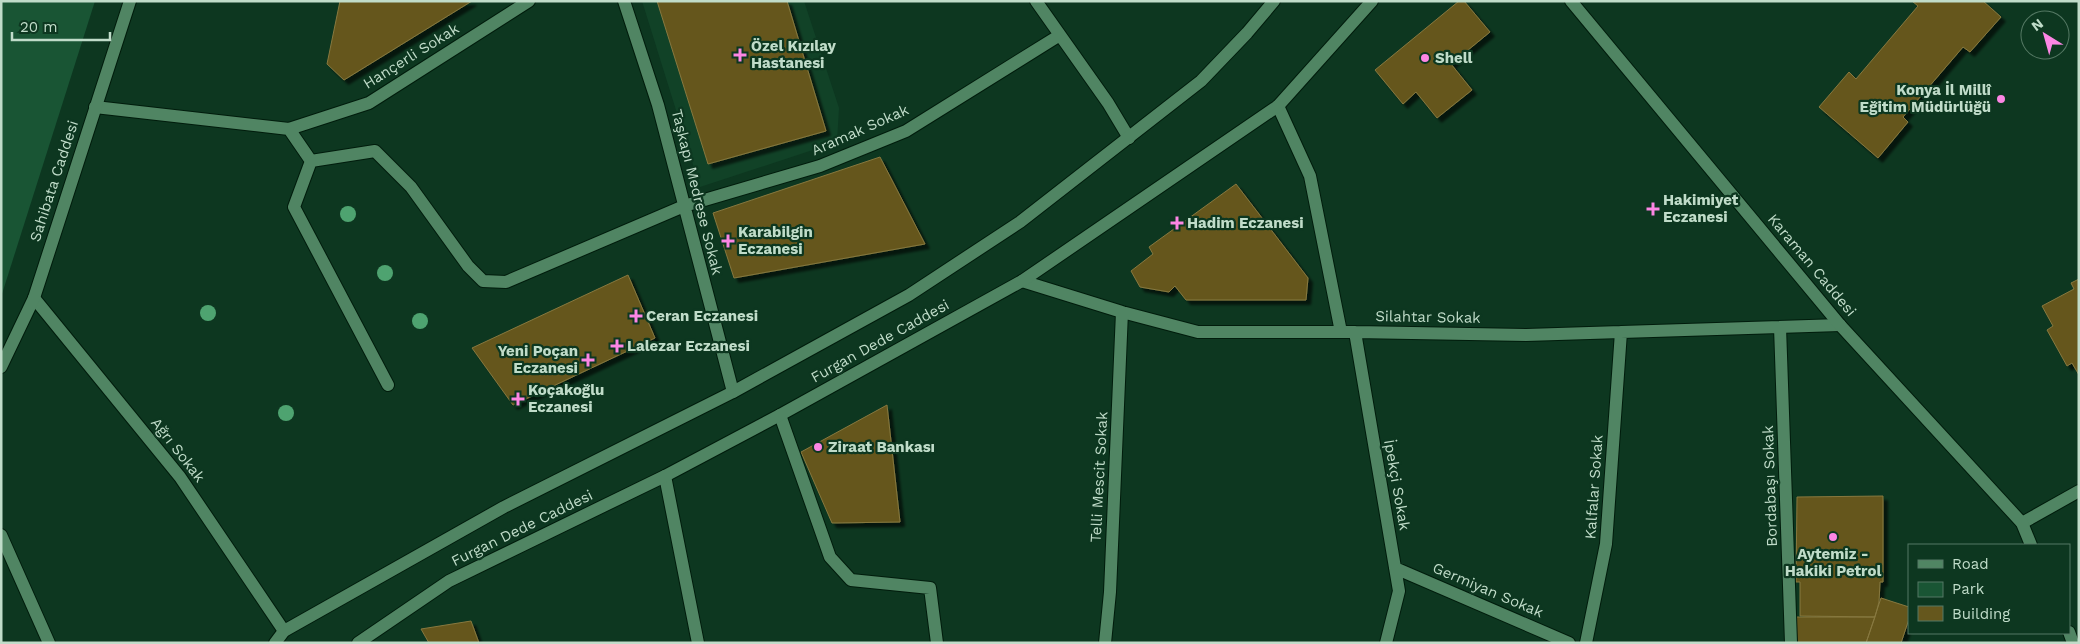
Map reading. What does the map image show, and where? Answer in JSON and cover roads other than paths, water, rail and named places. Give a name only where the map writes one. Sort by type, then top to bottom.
[{"type":"street","name":"Sahibata Caddesi","points":[[1,367],[34,298],[130,1]]},
{"type":"street","name":"Hançerli Sokak","points":[[95,107],[289,129],[369,103],[530,1]]},
{"type":"street","name":"Taşkapı Medrese Sokak","points":[[624,1],[658,105],[733,392]]},
{"type":"street","points":[[1036,1],[1108,103],[1129,138]]},
{"type":"street","name":"Furgan Dede Caddesi","points":[[275,643],[284,631],[504,507],[733,392],[909,295],[1020,222],[1201,81],[1247,33],[1274,1]]},
{"type":"street","name":"Furgan Dede Caddesi","points":[[358,643],[450,581],[665,476],[780,415],[1022,281],[1278,106],[1372,1]]},
{"type":"street","name":"Karaman Caddesi","points":[[1571,1],[1840,325],[2022,523],[2031,544]]},
{"type":"street","name":"Aramak Sokak","points":[[311,161],[375,151],[411,187],[468,266],[483,281],[506,282],[684,206],[820,166],[906,131],[1060,34]]},
{"type":"street","points":[[1278,106],[1310,176],[1341,332]]},
{"type":"street","points":[[289,129],[311,161],[294,207],[388,385]]},
{"type":"street","name":"Silahtar Sokak","points":[[1022,281],[1122,312],[1198,332],[1526,335],[1840,325]]},
{"type":"street","name":"Ağrı Sokak","points":[[34,298],[180,477],[284,631]]},
{"type":"street","name":"Telli Mescit Sokak","points":[[1105,643],[1110,592],[1122,312]]},
{"type":"street","name":"Bordabaşı Sokak","points":[[1780,327],[1791,643]]},
{"type":"street","name":"İpekçi Sokak","points":[[1355,332],[1399,591],[1386,643]]},
{"type":"street","name":"Kalfalar Sokak","points":[[1586,643],[1606,544],[1621,332]]},
{"type":"street","points":[[780,415],[830,557],[850,580],[930,588],[937,643]]},
{"type":"street","points":[[665,476],[698,643]]},
{"type":"street","points":[[2022,523],[2079,491]]},
{"type":"street","points":[[1,534],[49,643]]},
{"type":"street","name":"Germiyan Sokak","points":[[1395,568],[1569,643]]},
{"type":"place","name":"Özel Kızılay Hastanesi","points":[[740,55]]},
{"type":"place","name":"Shell","points":[[1425,58]]},
{"type":"place","name":"Konya İl Millî Eğitim Müdürlüğü","points":[[2001,99]]},
{"type":"place","name":"Hakimiyet Eczanesi","points":[[1653,209]]},
{"type":"place","name":"Hadim Eczanesi","points":[[1177,223]]},
{"type":"place","name":"Karabilgin Eczanesi","points":[[728,241]]},
{"type":"place","name":"Ceran Eczanesi","points":[[636,316]]},
{"type":"place","name":"Lalezar Eczanesi","points":[[617,346]]},
{"type":"place","name":"Yeni Poçan Eczanesi","points":[[588,360]]},
{"type":"place","name":"Koçakoğlu Eczanesi","points":[[518,399]]},
{"type":"place","name":"Ziraat Bankası","points":[[818,447]]},
{"type":"place","name":"Aytemiz - Hakiki Petrol","points":[[1833,537]]}]
